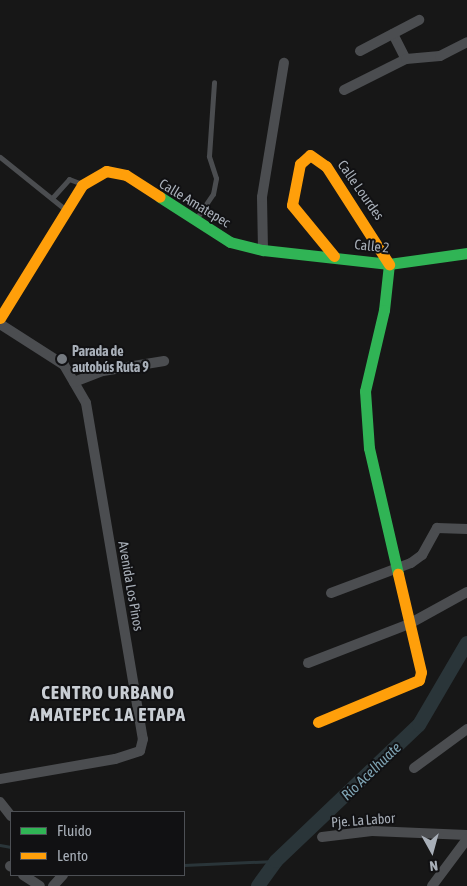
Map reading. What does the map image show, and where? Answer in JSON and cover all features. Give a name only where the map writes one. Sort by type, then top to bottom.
[{"type":"street","points":[[360,51],[420,20]]},
{"type":"street","points":[[393,34],[406,59]]},
{"type":"street","points":[[344,90],[406,59],[440,56],[467,42]]},
{"type":"street","points":[[268,251],[262,197],[284,63]]},
{"type":"street","name":"Calle Lourdes","points":[[334,256],[292,205],[302,160],[310,155],[322,160],[365,220],[389,264]]},
{"type":"street","name":"Calle Amatepec","points":[[82,185],[106,171],[126,175],[194,221],[230,242],[268,251]]},
{"type":"street","points":[[0,318],[82,185]]},
{"type":"street","name":"Calle 2","points":[[268,251],[334,256],[389,264],[467,253]]},
{"type":"street","points":[[318,722],[419,680],[421,672],[369,448],[365,391],[384,310],[389,264]]},
{"type":"street","name":"Avenida Los Pinos","points":[[0,324],[46,349],[64,365],[86,403],[143,739],[140,750],[115,759],[0,778]]},
{"type":"street","points":[[74,382],[103,371],[164,361]]},
{"type":"street","points":[[331,593],[397,568],[422,555],[437,528],[467,529]]},
{"type":"street","points":[[308,662],[409,624],[467,592]]},
{"type":"street","points":[[414,768],[467,729]]},
{"type":"street","points":[[0,802],[10,815]]},
{"type":"street","name":"Pje. La Labor","points":[[322,837],[372,830],[467,835]]},
{"type":"street","points":[[432,886],[467,839]]},
{"type":"street","points":[[25,876],[40,886]]},
{"type":"street","points":[[52,886],[62,876]]},
{"type":"lane","points":[[194,221],[213,194],[216,178],[209,156],[214,82]]},
{"type":"lane","points":[[0,157],[52,197],[66,211]]},
{"type":"lane","points":[[52,197],[69,179],[82,185]]},
{"type":"waterway","name":"Río Acelhuate","points":[[258,886],[276,861],[419,725],[467,643]]},
{"type":"waterway","points":[[0,845],[10,847]]},
{"type":"waterway","points":[[185,865],[276,861]]},
{"type":"traffic: fast","points":[[160,197],[230,242],[263,250],[389,264],[467,253]]},
{"type":"traffic: fast","points":[[389,264],[384,310],[365,391],[369,448],[398,574]]},
{"type":"traffic: slow","points":[[334,256],[292,205],[300,164],[310,155],[326,166],[389,264]]},
{"type":"traffic: slow","points":[[0,318],[82,185],[106,171],[126,175],[160,197]]},
{"type":"traffic: slow","points":[[318,722],[419,680],[421,672],[398,574]]},
{"type":"place","name":"Parada de autobús Ruta 9","points":[[62,359]]},
{"type":"district","name":"CENTRO URBANO AMATEPEC 1A ETAPA","points":[[108,704]]}]
